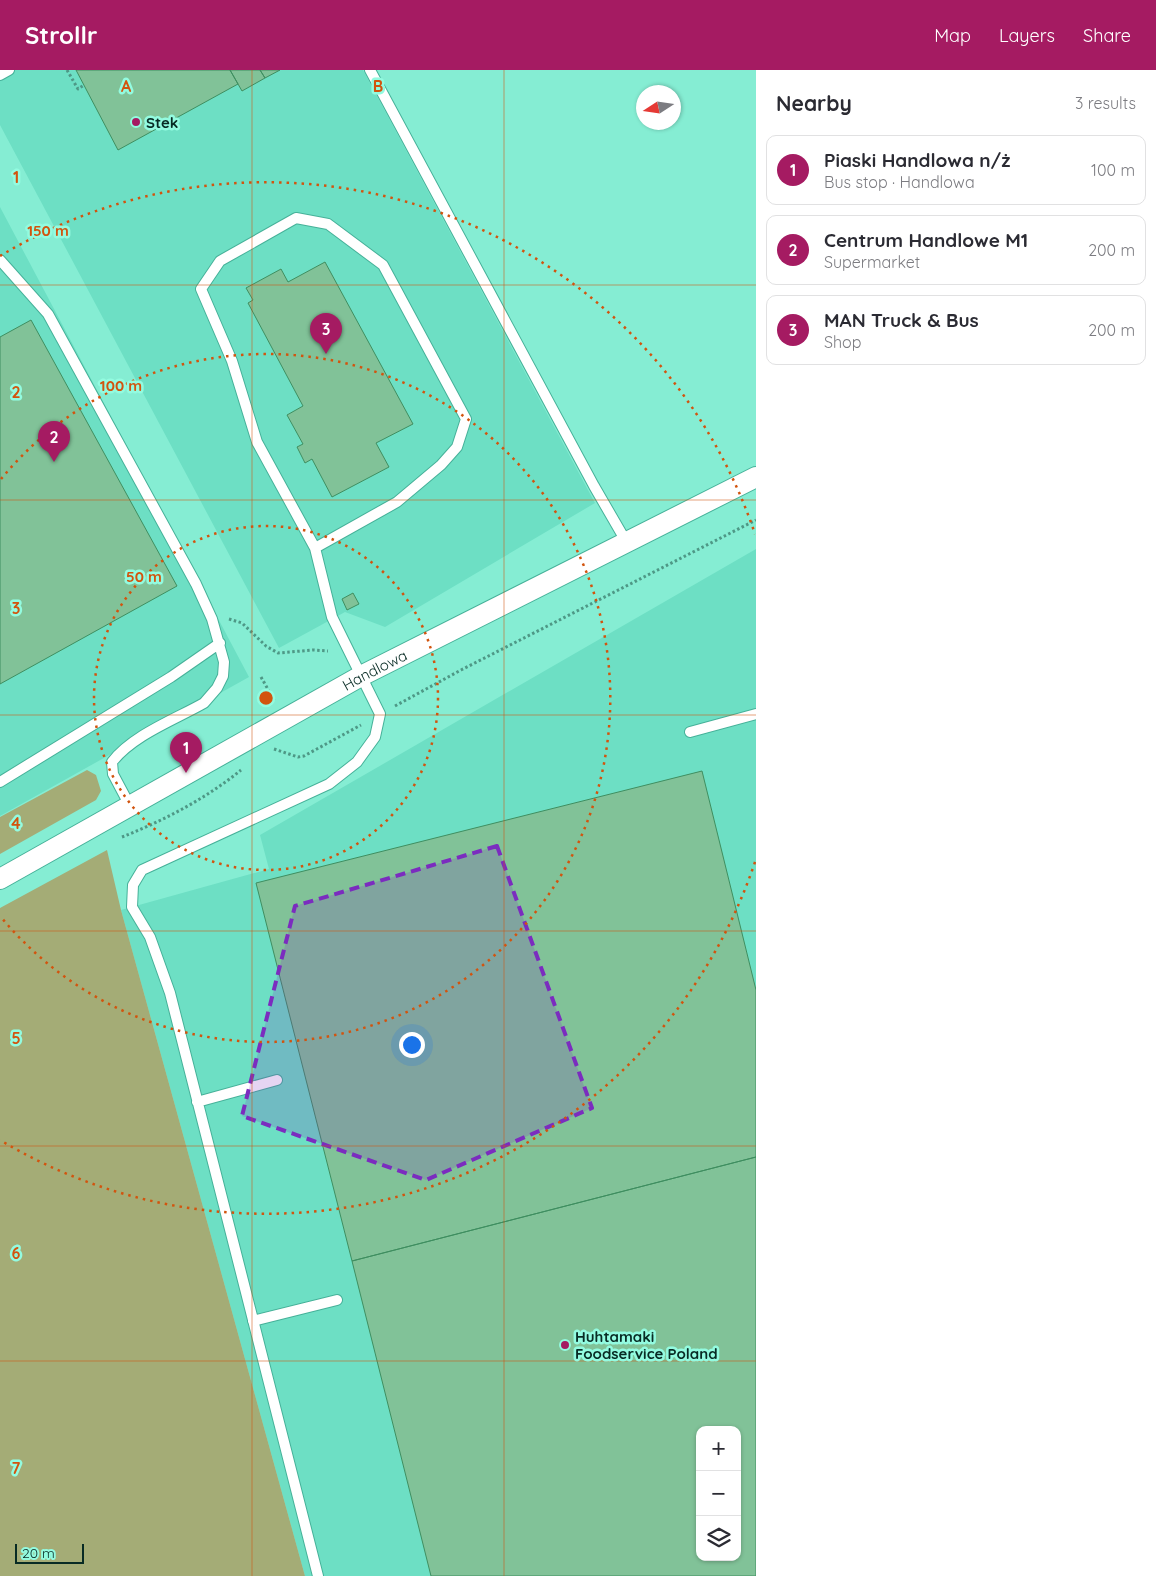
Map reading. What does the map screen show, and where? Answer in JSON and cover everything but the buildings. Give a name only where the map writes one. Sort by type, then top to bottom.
[{"type":"street","name":"Handlowa","points":[[0,879],[362,676],[756,477]]},
{"type":"lane","points":[[0,75],[9,70]]},
{"type":"lane","points":[[370,70],[589,477],[627,543]]},
{"type":"lane","points":[[316,548],[397,502],[441,465],[457,447],[466,419],[383,265],[328,224],[296,218],[220,261],[201,289],[232,361],[257,442],[316,548],[332,617],[380,714],[375,737],[358,762],[329,784],[142,870],[133,885],[132,907],[150,936],[170,993],[318,1576]]},
{"type":"lane","points":[[0,260],[48,314],[196,584],[220,643],[224,662],[223,676],[211,696],[204,703],[138,740],[120,752],[112,762],[113,774],[130,806]]},
{"type":"lane","points":[[0,782],[171,677],[220,643]]},
{"type":"lane","points":[[690,732],[756,714]]},
{"type":"lane","points":[[197,1102],[277,1080]]},
{"type":"lane","points":[[253,1321],[337,1300]]},
{"type":"path","points":[[67,70],[78,89],[84,85]]},
{"type":"path","points":[[270,748],[293,756],[304,756],[461,670],[756,520]]},
{"type":"path","points":[[229,619],[242,623],[266,646],[278,653],[312,650],[328,652]]},
{"type":"path","points":[[261,677],[277,704]]},
{"type":"path","points":[[118,839],[153,824],[210,792],[245,767]]},
{"type":"highlighted area","points":[[497,846],[592,1108],[426,1180],[242,1116],[295,906]]},
{"type":"shaded area","points":[[0,70],[363,70],[595,503],[385,627],[345,612],[279,648],[0,125]]},
{"type":"shaded area","points":[[0,207],[249,677],[0,816]]},
{"type":"shaded area","points":[[756,549],[756,1576],[305,1576],[121,910],[269,869],[260,835]]},
{"type":"shaded area","points":[[87,770],[96,775],[101,791],[96,800],[0,854],[0,817]]},
{"type":"shaded area","points":[[107,850],[121,910],[305,1576],[0,1576],[0,908]]},
{"type":"place","name":"Stek","points":[[136,122]]},
{"type":"place","name":"MAN Truck & Bus","points":[[326,354]]},
{"type":"place","name":"Centrum Handlowe M1","points":[[54,462]]},
{"type":"place","name":"Piaski Handlowa n/ż","points":[[186,773]]},
{"type":"place","name":"Huhtamaki Foodservice Poland","points":[[565,1345]]}]
